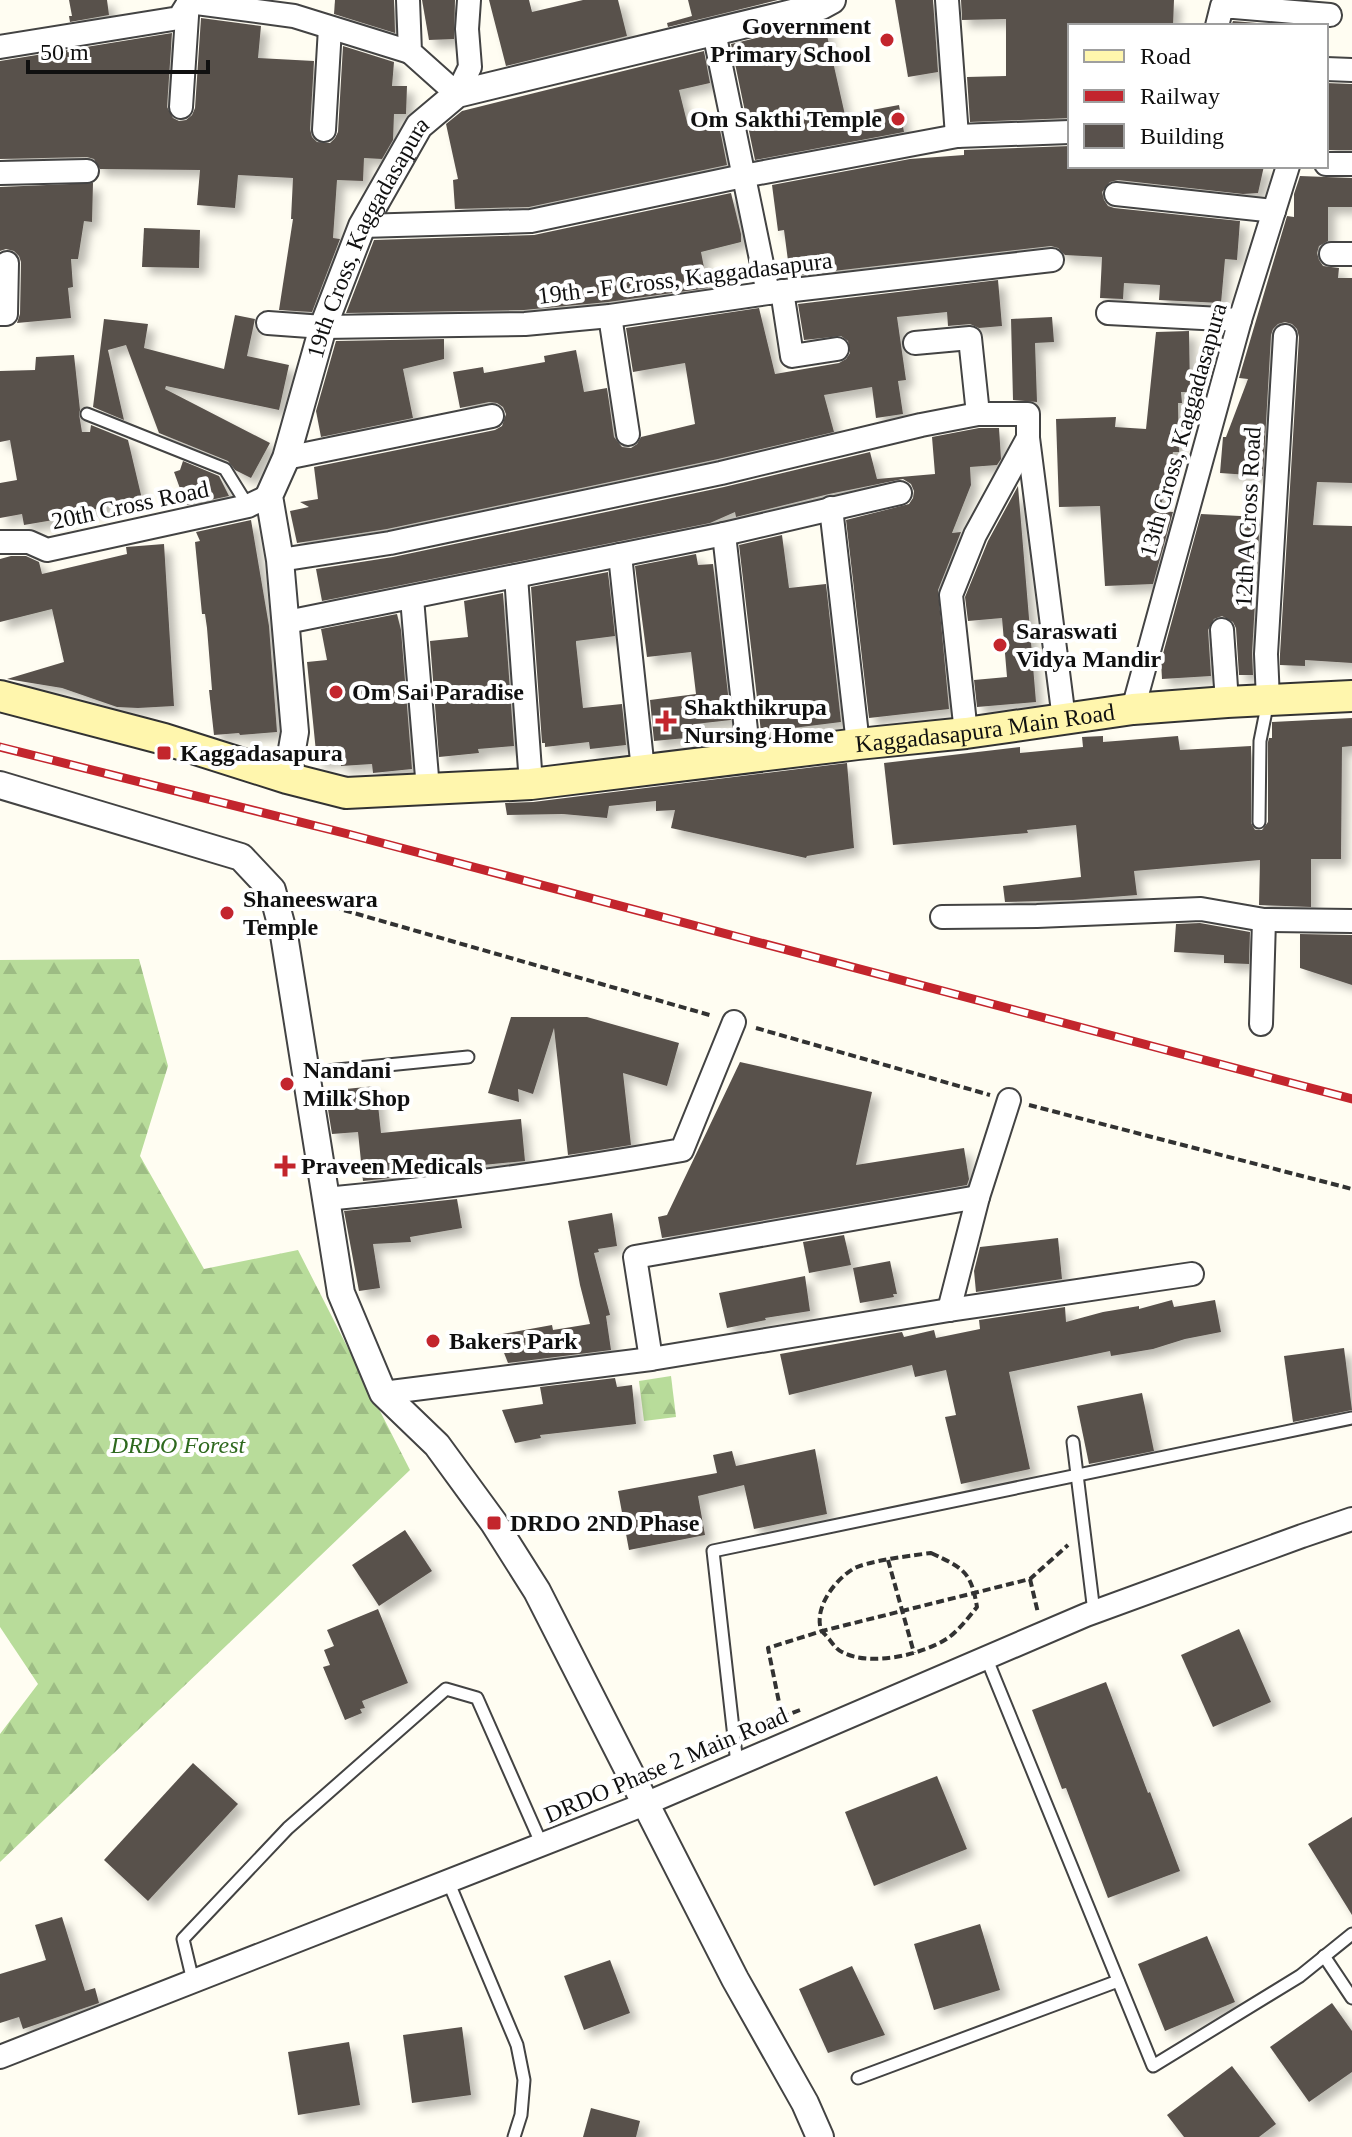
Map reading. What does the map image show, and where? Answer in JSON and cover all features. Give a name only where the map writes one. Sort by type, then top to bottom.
[{"type":"main road","name":"Kaggadasapura Main Road","points":[[0,697],[164,739],[287,778],[346,793],[531,784],[966,733],[1133,709],[1352,696]]},
{"type":"street","points":[[408,0],[410,52]]},
{"type":"street","points":[[188,1],[294,16],[410,52],[457,94],[470,67],[467,29],[469,0]]},
{"type":"street","name":"19th Cross, Kaggadasapura","points":[[259,501],[286,458],[323,327],[362,226],[419,126],[457,94],[821,6],[832,0]]},
{"type":"street","points":[[947,0],[957,136]]},
{"type":"street","points":[[0,47],[179,18],[188,1]]},
{"type":"street","points":[[181,107],[188,1]]},
{"type":"street","points":[[1218,24],[1222,6],[1330,14]]},
{"type":"street","points":[[324,130],[330,28]]},
{"type":"street","points":[[714,32],[743,176],[792,356],[837,349]]},
{"type":"street","points":[[1328,69],[1352,70]]},
{"type":"street","points":[[362,226],[531,221],[743,176],[957,136],[1068,132]]},
{"type":"street","points":[[1328,164],[1352,164]]},
{"type":"street","name":"13th Cross, Kaggadasapura","points":[[1133,709],[1240,320],[1287,168]]},
{"type":"street","points":[[0,173],[87,171]]},
{"type":"street","points":[[1116,194],[1274,211]]},
{"type":"street","name":"19th - F Cross, Kaggadasapura","points":[[268,323],[323,327],[525,324],[1052,260]]},
{"type":"street","points":[[0,314],[6,314],[7,263]]},
{"type":"street","points":[[1108,313],[1240,320]]},
{"type":"street","points":[[610,316],[628,434]]},
{"type":"street","name":"12th A Cross Road","points":[[1268,700],[1266,654],[1285,336]]},
{"type":"street","points":[[915,343],[970,338],[978,414]]},
{"type":"street","points":[[280,560],[390,543],[721,473],[921,425],[978,414],[1028,414],[1028,438],[1064,719]]},
{"type":"street","points":[[286,458],[492,416]]},
{"type":"street","points":[[966,733],[951,595],[975,535],[1028,438]]},
{"type":"street","points":[[287,622],[724,534],[900,493]]},
{"type":"street","points":[[259,501],[280,560],[287,622],[295,732],[287,778]]},
{"type":"street","name":"20th Cross Road","points":[[0,542],[29,542],[47,550],[259,501]]},
{"type":"street","points":[[831,508],[858,744]]},
{"type":"street","points":[[724,534],[749,757]]},
{"type":"street","points":[[620,555],[643,770]]},
{"type":"street","points":[[516,576],[531,784]]},
{"type":"street","points":[[412,598],[428,789]]},
{"type":"street","points":[[1222,630],[1227,702]]},
{"type":"street","points":[[0,785],[241,857],[272,890],[284,935],[341,1293],[383,1393],[437,1445],[494,1523],[537,1591],[735,1979],[805,2103],[820,2137]]},
{"type":"street","points":[[942,917],[1201,909],[1264,920],[1352,921]]},
{"type":"street","points":[[1261,1024],[1264,920]]},
{"type":"street","points":[[326,1199],[610,1163],[682,1150],[734,1022]]},
{"type":"street","points":[[949,1310],[978,1197],[1009,1100]]},
{"type":"street","points":[[651,1359],[635,1257],[978,1197]]},
{"type":"street","points":[[383,1393],[651,1359],[1192,1274]]},
{"type":"street","name":"DRDO Phase 2 Main Road","points":[[0,2057],[645,1804],[1094,1612],[1352,1519]]},
{"type":"lane","points":[[87,414],[225,469],[259,501]]},
{"type":"lane","points":[[1259,822],[1260,741],[1268,700]]},
{"type":"lane","points":[[306,1074],[468,1057]]},
{"type":"lane","points":[[737,1764],[713,1551],[1352,1418]]},
{"type":"lane","points":[[1073,1442],[1094,1612]]},
{"type":"lane","points":[[986,1657],[1153,2066],[1300,1976],[1352,1934]]},
{"type":"lane","points":[[193,1981],[183,1939],[288,1828],[446,1689],[477,1698],[542,1845]]},
{"type":"lane","points":[[448,1881],[517,2045],[524,2080],[521,2115],[514,2137]]},
{"type":"lane","points":[[1324,1956],[1352,1998]]},
{"type":"lane","points":[[858,2078],[1118,1981]]},
{"type":"path","points":[[272,890],[1009,1100],[1352,1189]]},
{"type":"path","points":[[810,1706],[782,1717],[768,1648],[822,1631],[1030,1579],[1084,1529]]},
{"type":"path","points":[[931,1553],[958,1566],[972,1583],[974,1591],[977,1607],[950,1636],[928,1650],[898,1657],[859,1658],[839,1651],[822,1631],[821,1614],[828,1591],[855,1567],[931,1553]]},
{"type":"path","points":[[888,1560],[914,1653]]},
{"type":"path","points":[[1030,1579],[1040,1621]]},
{"type":"green space","name":"DRDO Forest","points":[[139,959],[168,1066],[140,1156],[204,1269],[298,1250],[410,1470],[0,1862],[0,1734],[38,1684],[0,1627],[0,960]]},
{"type":"green space","points":[[671,1376],[676,1417],[644,1421],[639,1381]]},
{"type":"building","points":[[69,0],[107,0],[109,15],[70,22]]},
{"type":"building","points":[[335,0],[394,0],[395,33],[334,14]]},
{"type":"building","points":[[422,0],[455,0],[454,39],[429,40]]},
{"type":"building","points":[[489,0],[529,0],[532,12],[583,0],[618,0],[627,36],[506,66]]},
{"type":"building","points":[[688,0],[778,0],[668,27],[667,23],[692,16]]},
{"type":"building","points":[[895,0],[933,0],[938,72],[908,77]]},
{"type":"building","points":[[961,0],[1174,0],[1173,24],[1068,24],[1068,118],[970,122],[967,77],[1006,76],[1006,19],[962,20]]},
{"type":"building","points":[[201,18],[261,26],[258,58],[314,61],[310,129],[317,142],[330,143],[338,132],[343,46],[394,62],[392,86],[407,86],[406,114],[394,114],[393,140],[382,159],[364,158],[363,181],[337,180],[333,238],[340,239],[312,312],[279,310],[293,219],[293,178],[238,175],[235,208],[197,205],[200,170],[100,169],[94,159],[87,157],[0,159],[0,61],[172,33],[167,107],[173,118],[186,120],[195,108]]},
{"type":"building","points":[[1233,21],[1269,24],[1232,24]]},
{"type":"building","points":[[824,22],[845,115],[899,105],[904,132],[755,160],[731,44]]},
{"type":"building","points":[[704,51],[710,83],[679,90],[688,126],[718,120],[727,165],[529,207],[455,209],[453,180],[458,179],[446,124],[462,111]]},
{"type":"building","points":[[1328,83],[1352,84],[1352,150],[1328,150]]},
{"type":"building","points":[[1068,146],[1068,168],[1264,168],[1258,193],[1118,180],[1110,182],[1102,192],[1108,206],[1114,208],[1240,221],[1237,260],[1225,259],[1221,303],[1159,300],[1160,285],[1124,283],[1123,299],[1100,298],[1102,257],[1065,255],[1051,246],[790,276],[784,230],[778,231],[772,185],[910,159],[964,155],[964,150]]},
{"type":"building","points":[[1300,176],[1352,178],[1352,207],[1328,207],[1328,241],[1319,246],[1317,253],[1323,266],[1339,268],[1338,278],[1352,278],[1352,483],[1317,482],[1313,525],[1352,526],[1352,663],[1305,660],[1305,666],[1280,665],[1299,337],[1292,324],[1278,324],[1271,335],[1263,476],[1220,473],[1223,437],[1226,437],[1248,379],[1239,378],[1287,216],[1294,217],[1294,194]]},
{"type":"building","points":[[93,183],[92,222],[84,221],[78,259],[71,259],[73,287],[68,288],[71,318],[17,323],[20,314],[21,262],[14,251],[0,251],[0,187]]},
{"type":"building","points":[[731,193],[741,242],[701,252],[708,288],[524,310],[346,313],[374,240],[534,235]]},
{"type":"building","points":[[144,228],[200,230],[199,268],[142,267]]},
{"type":"building","points":[[998,280],[1002,326],[948,326],[947,312],[897,317],[906,380],[898,381],[903,414],[876,418],[872,387],[824,395],[834,432],[387,529],[297,543],[290,511],[309,507],[300,502],[318,499],[314,467],[495,430],[502,426],[506,414],[497,403],[460,408],[453,372],[483,367],[484,373],[545,362],[544,356],[576,350],[584,392],[607,388],[614,437],[622,447],[631,448],[641,437],[695,424],[685,363],[633,372],[626,328],[759,308],[775,374],[839,363],[850,353],[848,341],[841,336],[804,340],[798,304]]},
{"type":"building","points":[[235,315],[255,319],[247,356],[289,365],[279,410],[166,386],[165,389],[270,443],[251,478],[235,470],[228,461],[159,433],[126,345],[108,350],[124,420],[93,407],[104,319],[148,324],[144,348],[224,369]]},
{"type":"building","points":[[1052,317],[1054,342],[1035,343],[1037,402],[1013,400],[1011,319]]},
{"type":"building","points":[[1189,331],[1190,392],[1181,392],[1182,403],[1178,403],[1179,452],[1173,452],[1160,511],[1173,512],[1153,584],[1105,586],[1100,506],[1059,507],[1056,419],[1116,417],[1115,427],[1146,429],[1156,332]]},
{"type":"building","points":[[444,339],[444,359],[403,369],[413,418],[321,437],[316,411],[336,341]]},
{"type":"building","points":[[74,355],[82,432],[90,432],[91,425],[128,440],[142,499],[77,513],[77,516],[24,525],[22,514],[0,518],[0,483],[17,480],[10,440],[0,442],[0,371],[35,370],[36,357]]},
{"type":"building","points":[[979,428],[999,428],[1001,459],[997,465],[970,467],[971,485],[952,533],[961,532],[938,590],[949,709],[869,718],[846,520],[909,504],[914,491],[911,484],[903,479],[736,517],[735,512],[710,523],[322,601],[316,569],[393,557],[724,487],[870,452],[877,479],[935,474],[932,437]]},
{"type":"building","points":[[183,461],[219,476],[229,496],[186,505],[174,472],[180,470]]},
{"type":"building","name":"Saraswati Vidya Mandir","points":[[1018,486],[1036,702],[977,707],[974,680],[1007,677],[1002,618],[968,621],[965,597],[988,541]]},
{"type":"building","points":[[1201,514],[1260,517],[1253,675],[1239,675],[1236,628],[1233,622],[1222,616],[1214,619],[1208,630],[1211,676],[1162,679],[1161,661]]},
{"type":"building","points":[[251,520],[269,626],[277,732],[214,735],[207,628],[205,614],[202,614],[195,542],[200,541],[196,532]]},
{"type":"building","points":[[782,535],[789,588],[826,584],[841,722],[761,732],[739,545]]},
{"type":"building","points":[[164,544],[174,706],[117,707],[62,688],[7,679],[64,662],[52,609],[0,622],[0,559],[26,556],[39,562],[42,574],[127,554],[126,547]]},
{"type":"building","points":[[696,554],[698,565],[713,564],[731,720],[695,724],[697,737],[654,741],[650,700],[696,694],[691,652],[647,657],[635,566]]},
{"type":"building","points":[[608,572],[615,636],[576,643],[583,708],[622,704],[626,745],[590,749],[589,742],[545,747],[542,743],[531,587]]},
{"type":"building","points":[[503,593],[514,746],[439,757],[430,641],[468,637],[464,601]]},
{"type":"building","points":[[397,614],[401,630],[412,769],[373,773],[372,764],[341,766],[340,759],[317,762],[307,662],[327,660],[321,629]]},
{"type":"building","points":[[1352,718],[1352,746],[1342,747],[1341,859],[1311,859],[1311,907],[1259,905],[1260,860],[1134,871],[1137,895],[1005,902],[1003,886],[1081,877],[1076,825],[1027,830],[1028,833],[893,845],[884,763],[1020,747],[1020,753],[1083,747],[1082,737],[1103,736],[1103,742],[1178,736],[1180,750],[1251,746],[1251,823],[1255,830],[1262,830],[1268,822],[1268,742],[1272,738],[1272,722]]},
{"type":"building","points":[[847,763],[854,848],[806,858],[671,828],[675,810],[656,811],[656,801],[609,806],[607,818],[563,814],[507,815],[505,803],[533,802]]},
{"type":"building","points":[[1200,923],[1250,932],[1249,964],[1224,963],[1224,955],[1174,952],[1176,924]]},
{"type":"building","points":[[1300,934],[1352,935],[1352,985],[1300,968]]},
{"type":"building","points":[[511,1017],[587,1017],[679,1043],[667,1086],[623,1073],[631,1145],[568,1155],[554,1028],[533,1094],[518,1089],[519,1102],[488,1093]]},
{"type":"building","points":[[740,1062],[872,1092],[856,1165],[964,1148],[969,1179],[967,1185],[662,1238],[658,1217],[667,1215]]},
{"type":"building","points":[[376,1086],[381,1133],[521,1119],[525,1161],[363,1181],[358,1132],[332,1134],[325,1091]]},
{"type":"building","points":[[457,1199],[462,1228],[410,1237],[411,1242],[373,1244],[380,1288],[359,1291],[344,1211]]},
{"type":"building","points":[[612,1213],[617,1246],[598,1249],[599,1252],[594,1253],[610,1315],[606,1316],[611,1350],[508,1363],[497,1335],[552,1325],[553,1330],[590,1324],[568,1221]]},
{"type":"building","points":[[844,1235],[851,1265],[809,1273],[803,1242]]},
{"type":"building","points":[[1058,1238],[1062,1279],[976,1292],[974,1271],[980,1247]]},
{"type":"building","points":[[890,1261],[897,1294],[860,1303],[853,1268]]},
{"type":"building","points":[[805,1276],[810,1311],[727,1328],[719,1293]]},
{"type":"building","points":[[1172,1300],[1174,1307],[1215,1300],[1221,1332],[1153,1349],[1111,1356],[1110,1351],[1009,1372],[1030,1469],[961,1484],[945,1417],[956,1415],[946,1370],[915,1377],[912,1365],[789,1395],[780,1354],[902,1332],[904,1337],[934,1330],[936,1338],[980,1329],[979,1320],[1065,1307],[1066,1322]]},
{"type":"building","points":[[1344,1348],[1352,1410],[1293,1422],[1284,1356]]},
{"type":"building","points":[[615,1378],[617,1387],[632,1385],[636,1424],[540,1435],[541,1438],[515,1443],[502,1410],[543,1404],[540,1387]]},
{"type":"building","points":[[1142,1393],[1154,1451],[1089,1464],[1077,1406]]},
{"type":"building","points":[[815,1449],[827,1514],[754,1529],[744,1485],[698,1496],[705,1535],[629,1550],[618,1491],[717,1473],[713,1455],[732,1451],[736,1466]]},
{"type":"building","points":[[405,1530],[432,1571],[379,1606],[352,1565]]},
{"type":"building","points":[[378,1609],[408,1683],[362,1701],[365,1708],[360,1709],[362,1713],[345,1720],[323,1667],[330,1665],[324,1650],[334,1646],[327,1630]]},
{"type":"building","points":[[1239,1629],[1271,1702],[1213,1727],[1181,1655]]},
{"type":"building","points":[[1106,1682],[1180,1871],[1108,1898],[1032,1710]]},
{"type":"building","points":[[193,1763],[238,1804],[148,1901],[104,1860]]},
{"type":"building","points":[[937,1776],[967,1849],[874,1886],[845,1812]]},
{"type":"building","points":[[1352,1817],[1352,1915],[1308,1844]]},
{"type":"building","points":[[62,1917],[85,1991],[95,1988],[99,2003],[23,2029],[19,2017],[0,2023],[0,1974],[46,1960],[35,1925]]},
{"type":"building","points":[[980,1924],[1000,1990],[934,2010],[914,1944]]},
{"type":"building","points":[[1207,1936],[1235,2002],[1165,2031],[1138,1964]]},
{"type":"building","points":[[610,1960],[630,2013],[584,2030],[564,1976]]},
{"type":"building","points":[[852,1966],[885,2035],[828,2053],[799,1989]]},
{"type":"building","points":[[1332,2003],[1352,2031],[1352,2072],[1309,2102],[1270,2047]]},
{"type":"building","points":[[462,2027],[471,2095],[412,2103],[403,2035]]},
{"type":"building","points":[[349,2042],[360,2105],[298,2115],[288,2052]]},
{"type":"building","points":[[1232,2066],[1276,2124],[1259,2137],[1184,2137],[1167,2115]]},
{"type":"building","points":[[591,2108],[640,2121],[636,2137],[583,2137]]},
{"type":"railway","points":[[0,747],[348,834],[1352,1099]]},
{"type":"place","name":"Government Primary School","points":[[887,40]]},
{"type":"place","name":"Om Sakthi Temple","points":[[898,119]]},
{"type":"place","name":"Saraswati Vidya Mandir","points":[[1000,645]]},
{"type":"place","name":"Om Sai Paradise","points":[[336,692]]},
{"type":"place","name":"Shakthikrupa Nursing Home","points":[[666,721]]},
{"type":"place","name":"Kaggadasapura","points":[[164,753]]},
{"type":"place","name":"Shaneeswara Temple","points":[[227,913]]},
{"type":"place","name":"Nandani Milk Shop","points":[[287,1084]]},
{"type":"place","name":"Praveen Medicals","points":[[285,1166]]},
{"type":"place","name":"Bakers Park","points":[[433,1341]]},
{"type":"place","name":"DRDO 2ND Phase","points":[[494,1523]]}]
